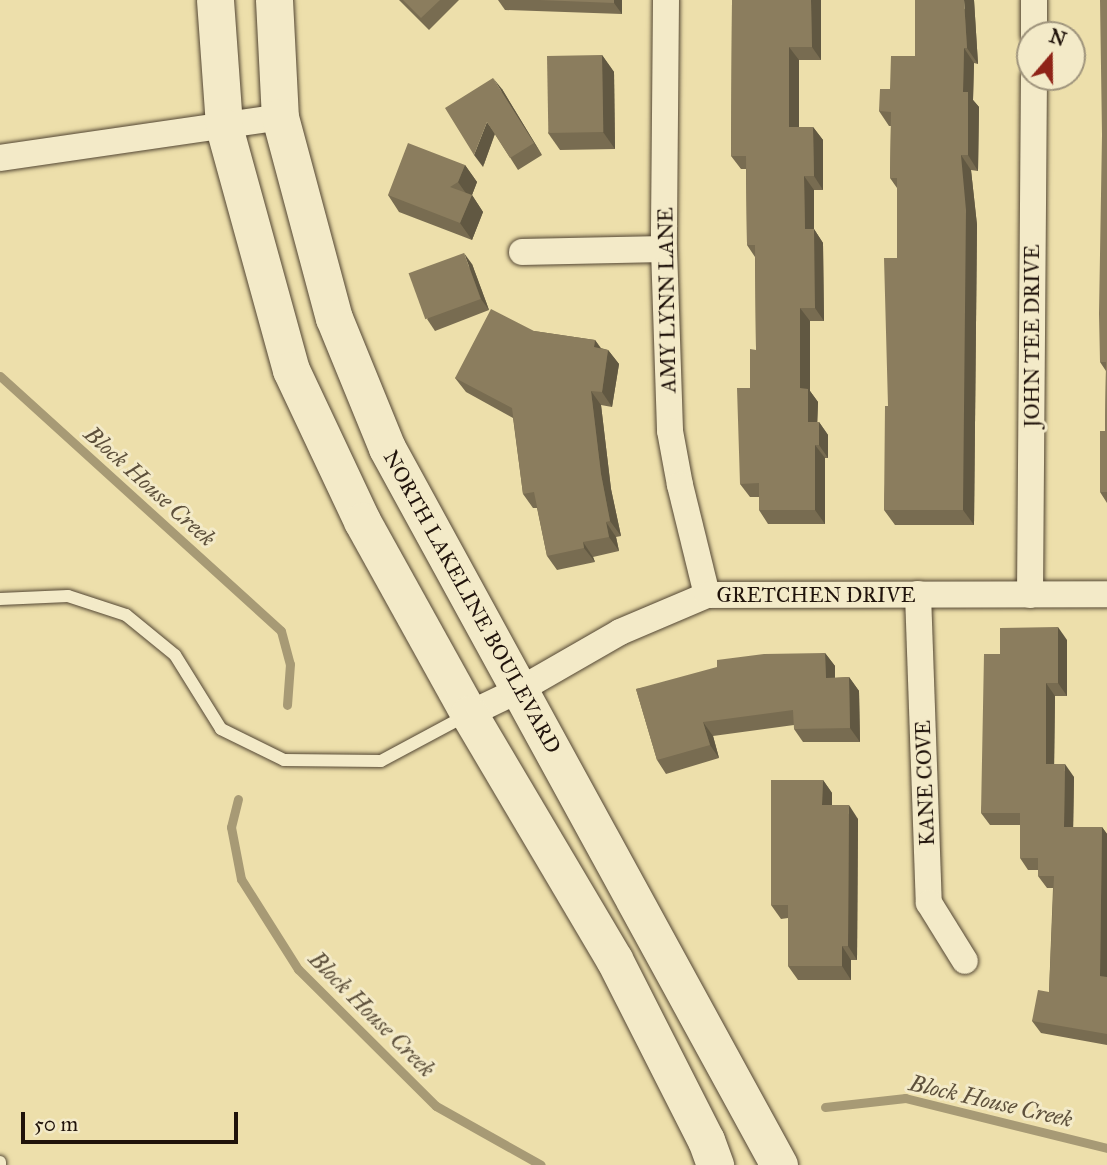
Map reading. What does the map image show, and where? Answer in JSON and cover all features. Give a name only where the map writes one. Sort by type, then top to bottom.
[{"type":"main road","points":[[215,0],[224,127],[291,370],[362,521],[469,714],[614,959],[706,1140],[715,1165]]},
{"type":"main road","name":"NORTH LAKELINE BOULEVARD","points":[[274,0],[280,117],[334,318],[387,448],[779,1165]]},
{"type":"street","name":"AMY LYNN LANE","points":[[666,0],[664,249],[670,431],[680,485],[707,595]]},
{"type":"street","points":[[1034,0],[1034,21]]},
{"type":"street","name":"JOHN TEE DRIVE","points":[[1030,595],[1034,91]]},
{"type":"street","points":[[0,158],[280,117]]},
{"type":"street","points":[[522,252],[664,249]]},
{"type":"street","name":"KANE COVE","points":[[918,594],[929,903],[965,961]]},
{"type":"street","name":"GRETCHEN DRIVE","points":[[469,714],[521,689],[620,632],[707,595],[1107,594]]},
{"type":"lane","name":"GRETCHEN DRIVE","points":[[0,599],[68,596],[125,615],[175,655],[221,729],[284,760],[381,761],[469,714]]},
{"type":"building","points":[[403,0],[440,0],[421,18]]},
{"type":"building","points":[[539,0],[614,0],[614,3]]},
{"type":"building","points":[[732,0],[811,0],[812,47],[789,47],[789,127],[813,127],[814,176],[804,176],[805,229],[814,229],[815,308],[800,308],[800,388],[808,389],[808,422],[819,422],[819,445],[815,445],[815,510],[759,510],[759,483],[740,484],[737,388],[750,388],[750,349],[756,350],[755,245],[747,245],[746,156],[731,156]]},
{"type":"building","points":[[915,0],[964,0],[967,48],[964,48],[963,92],[968,92],[968,155],[961,155],[966,210],[963,510],[884,510],[885,406],[888,406],[884,258],[897,258],[897,178],[890,178],[891,112],[879,111],[880,89],[890,89],[891,56],[915,56]]},
{"type":"building","points":[[1100,0],[1107,0],[1107,492],[1100,492],[1100,431],[1105,431],[1106,362],[1100,362],[1099,314],[1102,135]]},
{"type":"building","points":[[602,55],[603,132],[548,133],[547,56]]},
{"type":"building","points":[[493,78],[534,143],[510,158],[487,122],[474,155],[445,108]]},
{"type":"building","points":[[408,143],[465,165],[458,182],[450,187],[472,195],[460,223],[388,195]]},
{"type":"building","points":[[464,253],[481,299],[425,319],[409,273]]},
{"type":"building","points":[[491,309],[534,331],[595,340],[594,347],[608,350],[602,392],[591,391],[601,474],[610,521],[606,522],[609,537],[583,542],[584,548],[547,556],[534,492],[523,494],[512,408],[455,378]]},
{"type":"building","points":[[1058,627],[1058,683],[1046,683],[1046,764],[1065,764],[1064,827],[1102,827],[1100,976],[1107,977],[1107,1034],[1032,1021],[1038,990],[1049,992],[1054,876],[1038,876],[1038,858],[1020,858],[1020,813],[981,813],[984,654],[1000,654],[1000,628]]},
{"type":"building","points":[[825,653],[826,678],[849,677],[850,728],[794,729],[793,710],[703,722],[710,745],[657,760],[636,689],[717,667],[717,660],[764,654]]},
{"type":"building","points":[[771,780],[823,780],[822,805],[849,805],[848,946],[842,946],[842,966],[788,966],[788,905],[771,905]]},
{"type":"waterway","name":"Block House Creek","points":[[0,376],[281,631],[290,664],[287,705]]},
{"type":"waterway","name":"Block House Creek","points":[[238,799],[231,827],[241,879],[298,969],[436,1106],[541,1165]]},
{"type":"waterway","name":"Block House Creek","points":[[825,1107],[905,1098],[1107,1148]]}]
